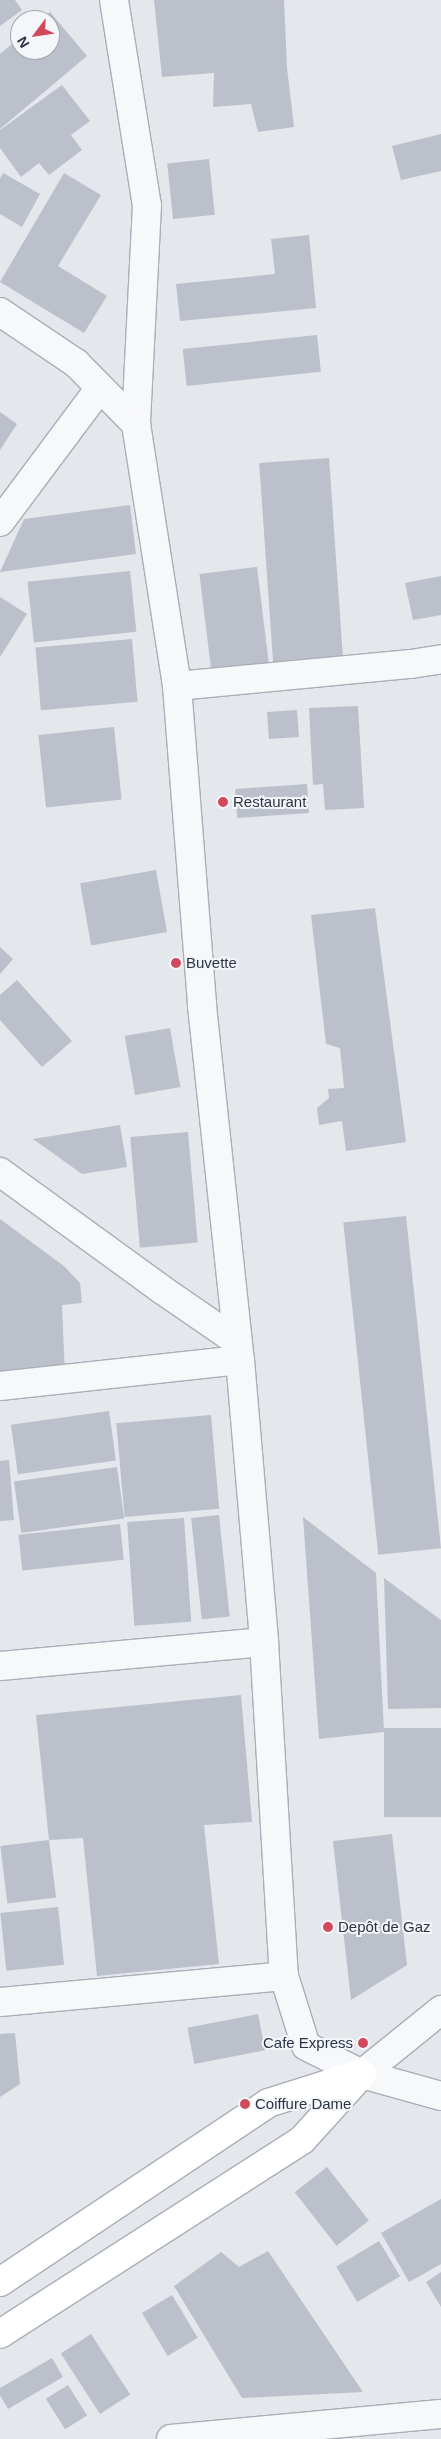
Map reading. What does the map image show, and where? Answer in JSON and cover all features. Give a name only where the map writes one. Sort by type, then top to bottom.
[{"type":"street","points":[[114,0],[147,205],[136,424],[177,686],[202,1006],[239,1351],[264,1642],[284,1976],[306,2046],[362,2074],[441,2096]]},
{"type":"street","points":[[0,312],[76,362],[136,424]]},
{"type":"street","points":[[0,522],[100,388]]},
{"type":"street","points":[[177,686],[411,664],[441,659]]},
{"type":"street","points":[[0,1172],[161,1289],[239,1351]]},
{"type":"street","points":[[0,1386],[239,1351]]},
{"type":"street","points":[[0,1666],[264,1642]]},
{"type":"street","points":[[0,2002],[284,1976]]},
{"type":"street","points":[[0,2334],[302,2140],[362,2074],[441,2010]]},
{"type":"street","points":[[0,2282],[268,2103],[362,2074]]},
{"type":"street","points":[[171,2439],[441,2414]]},
{"type":"building","points":[[0,0],[15,0],[22,10],[10,10],[10,19],[0,26]]},
{"type":"building","points":[[154,0],[284,0],[287,68],[294,127],[258,132],[251,104],[213,107],[214,73],[162,77]]},
{"type":"building","points":[[60,24],[87,56],[0,129],[0,54],[10,46],[10,60],[60,60]]},
{"type":"building","points":[[62,85],[90,121],[71,135],[82,150],[49,175],[39,163],[21,177],[0,148],[0,130]]},
{"type":"building","points":[[441,134],[441,171],[401,180],[392,146]]},
{"type":"building","points":[[209,159],[215,215],[173,219],[167,163]]},
{"type":"building","points":[[3,173],[40,194],[22,227],[0,214],[0,179]]},
{"type":"building","points":[[64,173],[101,195],[58,266],[107,296],[84,333],[0,282]]},
{"type":"building","points":[[309,235],[316,308],[180,321],[176,284],[275,274],[271,239]]},
{"type":"building","points":[[317,335],[321,372],[187,386],[183,349]]},
{"type":"building","points":[[0,412],[17,424],[0,450]]},
{"type":"building","points":[[329,458],[343,664],[274,669],[259,463]]},
{"type":"building","points":[[130,505],[136,554],[0,572],[24,519]]},
{"type":"building","points":[[257,567],[270,669],[212,676],[199,574]]},
{"type":"building","points":[[130,571],[136,632],[34,642],[28,582]]},
{"type":"building","points":[[441,576],[441,615],[413,620],[405,583]]},
{"type":"building","points":[[0,597],[27,614],[0,657]]},
{"type":"building","points":[[132,639],[137,702],[41,710],[35,647]]},
{"type":"building","points":[[358,706],[364,808],[325,810],[323,784],[313,785],[309,708]]},
{"type":"building","points":[[297,710],[299,737],[269,739],[267,712]]},
{"type":"building","points":[[114,727],[122,800],[46,808],[38,735]]},
{"type":"building","points":[[307,784],[309,813],[237,818],[235,789]]},
{"type":"building","points":[[156,870],[167,932],[91,945],[80,883]]},
{"type":"building","points":[[375,908],[406,1142],[346,1151],[342,1121],[319,1125],[317,1108],[329,1098],[328,1089],[344,1088],[340,1048],[326,1044],[311,915]]},
{"type":"building","points":[[0,947],[13,959],[0,974]]},
{"type":"building","points":[[17,980],[72,1041],[42,1067],[0,1020],[0,995]]},
{"type":"building","points":[[170,1028],[180,1087],[135,1095],[125,1036]]},
{"type":"building","points":[[120,1125],[127,1167],[82,1174],[33,1139]]},
{"type":"building","points":[[188,1132],[198,1243],[140,1248],[130,1137]]},
{"type":"building","points":[[406,1216],[441,1548],[378,1555],[343,1223]]},
{"type":"building","points":[[0,1219],[64,1266],[80,1283],[82,1303],[62,1305],[65,1376],[0,1381]]},
{"type":"building","points":[[109,1411],[116,1461],[18,1474],[11,1425]]},
{"type":"building","points":[[211,1415],[219,1509],[125,1517],[116,1423]]},
{"type":"building","points":[[9,1460],[14,1520],[0,1521],[0,1461]]},
{"type":"building","points":[[117,1467],[124,1518],[21,1533],[14,1481]]},
{"type":"building","points":[[219,1515],[230,1616],[202,1619],[191,1518]]},
{"type":"building","points":[[303,1517],[376,1573],[384,1732],[319,1739]]},
{"type":"building","points":[[184,1518],[191,1622],[134,1626],[127,1522]]},
{"type":"building","points":[[120,1524],[124,1560],[22,1570],[19,1535]]},
{"type":"building","points":[[384,1578],[441,1620],[441,1708],[388,1709]]},
{"type":"building","points":[[241,1695],[252,1822],[204,1825],[219,1964],[97,1976],[83,1838],[49,1840],[36,1715]]},
{"type":"building","points":[[384,1728],[441,1728],[441,1817],[384,1817]]},
{"type":"building","points":[[392,1834],[407,1965],[351,2000],[333,1841]]},
{"type":"building","points":[[49,1840],[56,1898],[7,1904],[0,1846]]},
{"type":"building","points":[[58,1907],[64,1965],[6,1971],[0,1913]]},
{"type":"building","points":[[258,2014],[265,2050],[194,2064],[187,2028]]},
{"type":"building","points":[[15,2033],[20,2084],[0,2097],[0,2034]]},
{"type":"building","points":[[327,2167],[369,2221],[337,2246],[295,2192]]},
{"type":"building","points":[[441,2199],[441,2264],[409,2282],[381,2233]]},
{"type":"building","points":[[379,2241],[400,2276],[357,2302],[336,2267]]},
{"type":"building","points":[[268,2251],[363,2392],[242,2398],[174,2286],[221,2252],[239,2267]]},
{"type":"building","points":[[441,2272],[441,2307],[426,2282]]},
{"type":"building","points":[[172,2295],[198,2338],[168,2356],[142,2313]]},
{"type":"building","points":[[91,2334],[130,2394],[100,2414],[61,2354]]},
{"type":"building","points":[[52,2358],[63,2377],[8,2409],[0,2395],[0,2388]]},
{"type":"building","points":[[68,2385],[87,2416],[65,2429],[46,2399]]},
{"type":"place","name":"Restaurant","points":[[223,802]]},
{"type":"place","name":"Buvette","points":[[176,963]]},
{"type":"place","name":"Depôt de Gaz","points":[[328,1927]]},
{"type":"place","name":"Cafe Express","points":[[363,2043]]},
{"type":"place","name":"Coiffure Dame","points":[[245,2104]]}]
